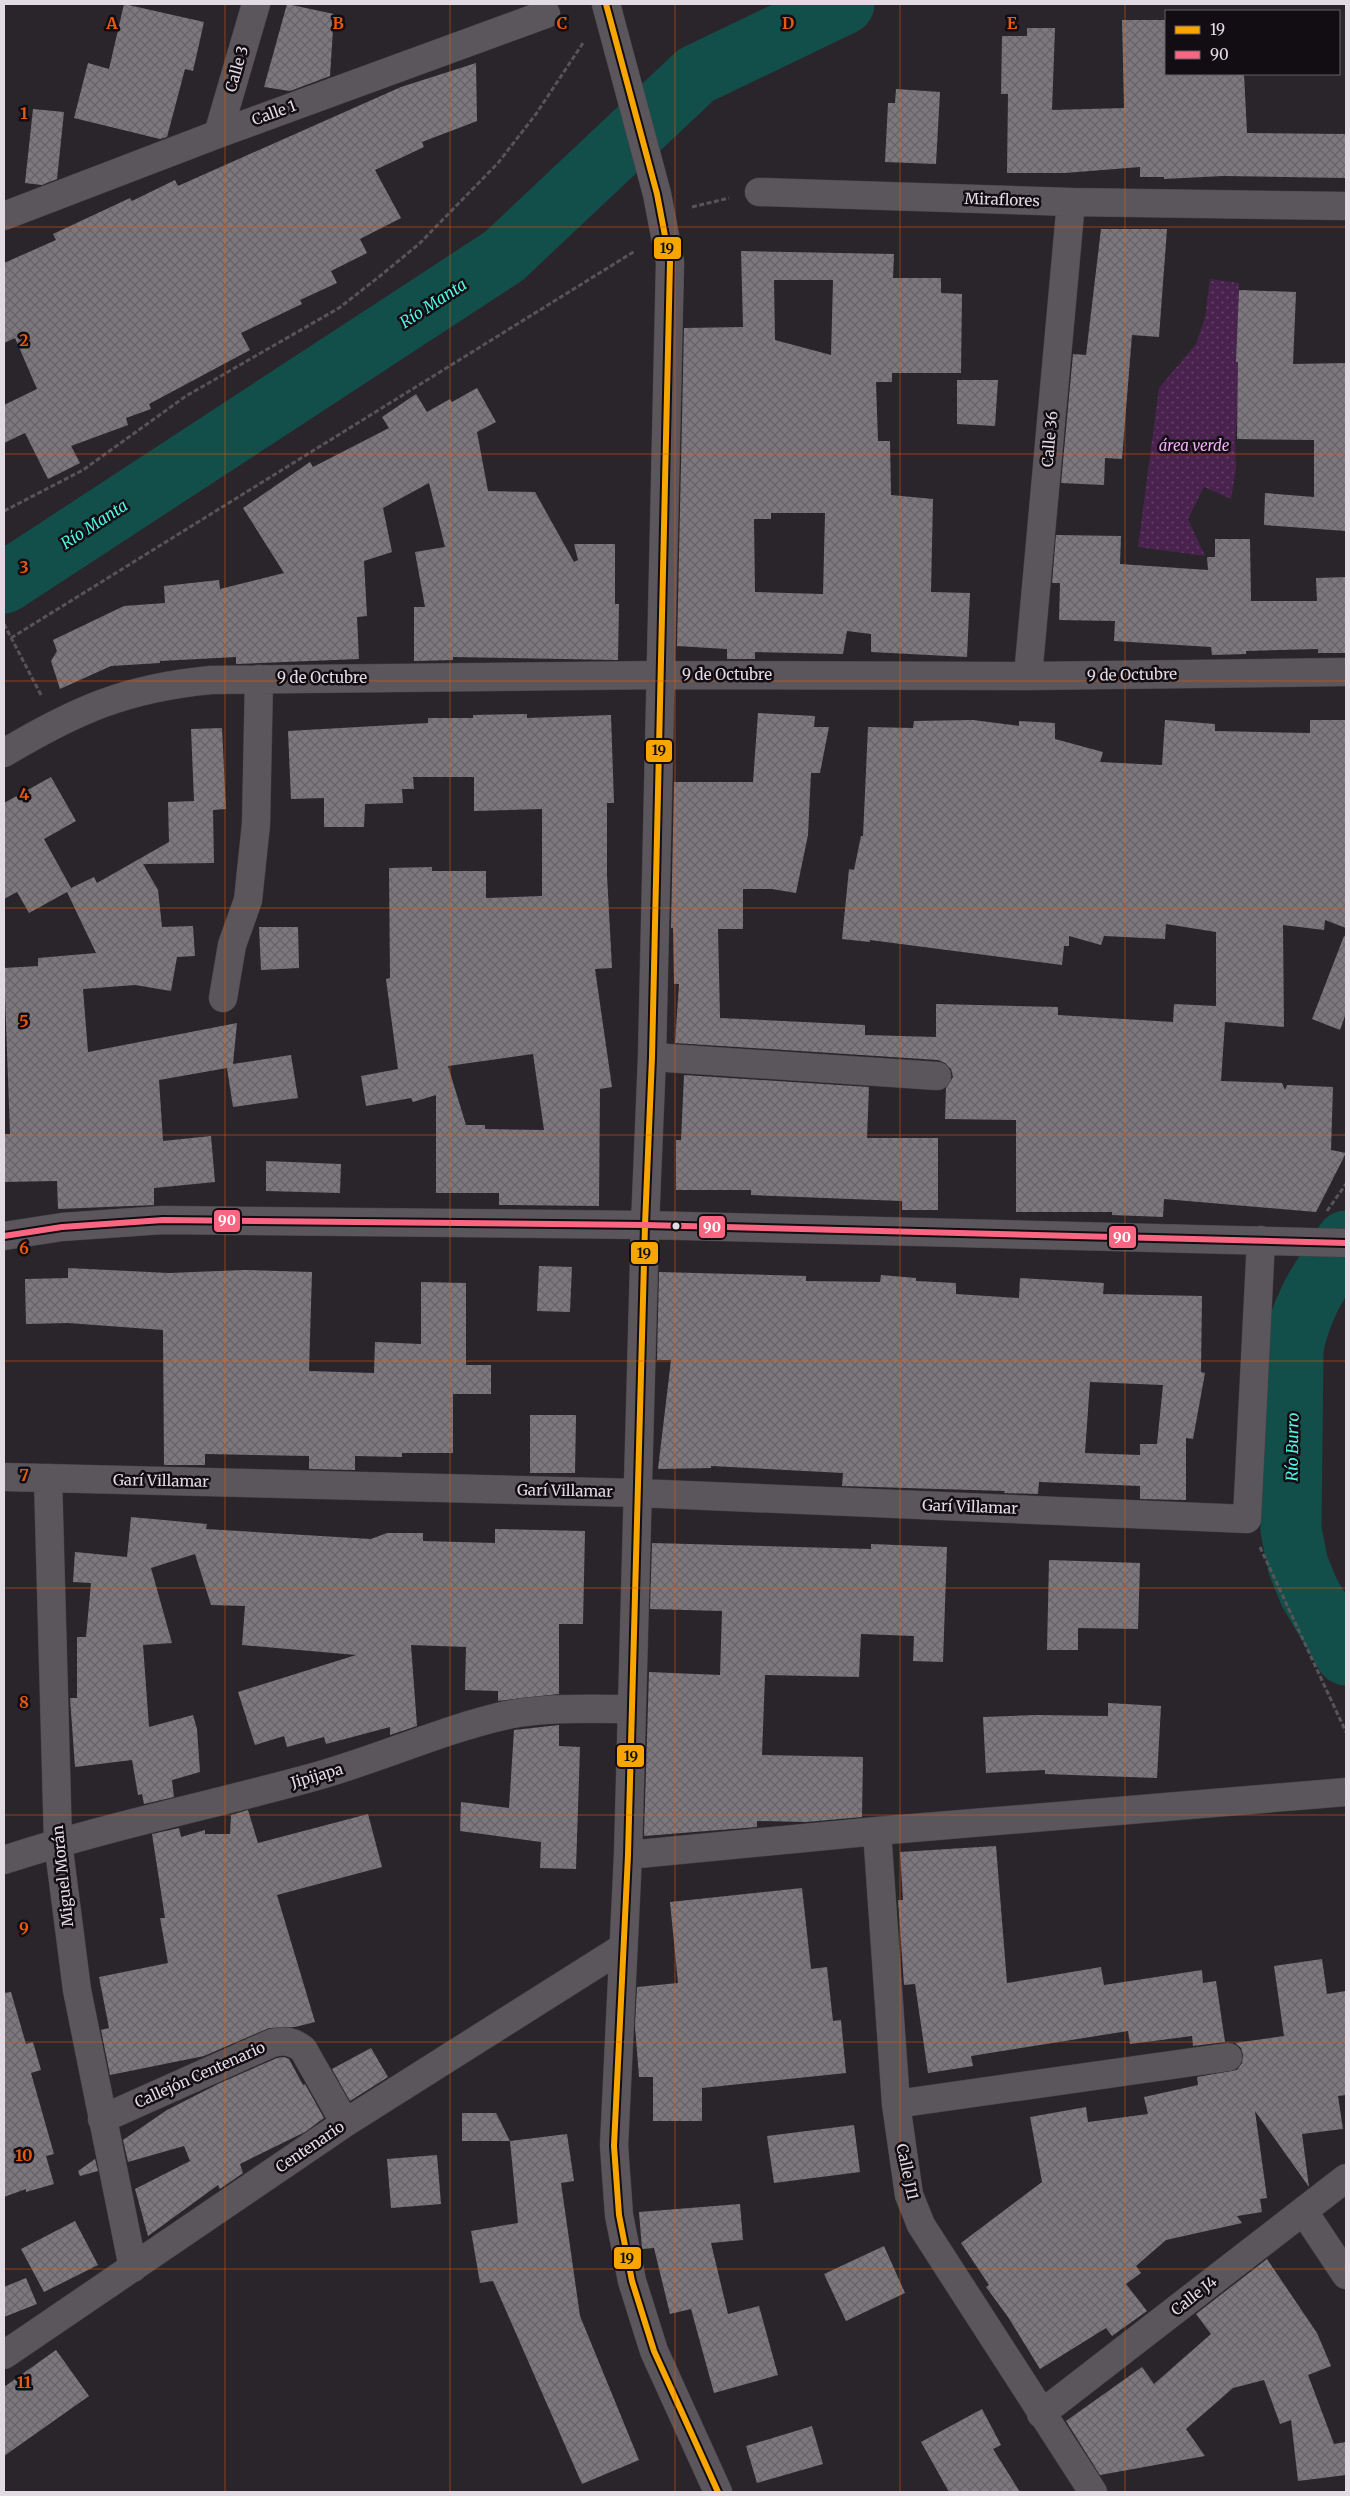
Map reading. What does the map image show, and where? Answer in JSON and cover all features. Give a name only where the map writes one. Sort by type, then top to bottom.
[{"type":"street","name":"Calle 3","points":[[218,134],[256,4]]},
{"type":"street","name":"Calle 1","points":[[4,216],[218,134],[546,14]]},
{"type":"street","points":[[608,14],[661,213],[670,262],[652,1057],[645,1225],[628,1855],[622,1948],[614,2146],[619,2215],[632,2281],[654,2350],[718,2492]]},
{"type":"street","name":"Miraflores","points":[[759,192],[1072,202],[1346,206]]},
{"type":"street","name":"Calle 36","points":[[1028,676],[1072,202]]},
{"type":"street","name":"9 de Octubre","points":[[4,753],[55,723],[124,695],[150,688],[211,680],[661,675],[1028,676],[1346,672]]},
{"type":"street","points":[[223,998],[232,945],[248,900],[256,824],[259,679]]},
{"type":"street","points":[[652,1057],[937,1076]]},
{"type":"street","points":[[4,1236],[62,1228],[163,1220],[645,1225],[1346,1243]]},
{"type":"street","points":[[1247,1519],[1261,1240]]},
{"type":"street","name":"Garí Villamar","points":[[4,1477],[638,1493],[1247,1519]]},
{"type":"street","name":"Miguel Morán","points":[[48,1478],[58,1842],[77,1990],[133,2268]]},
{"type":"street","name":"Jipijapa","points":[[4,1860],[58,1842],[310,1778],[367,1761],[432,1737],[508,1715],[541,1710],[632,1709]]},
{"type":"street","points":[[628,1855],[877,1831],[1346,1792]]},
{"type":"street","name":"Calle J11","points":[[877,1831],[896,2104],[909,2195],[921,2225],[1040,2414],[1092,2492]]},
{"type":"street","name":"Centenario","points":[[4,2355],[345,2123],[622,1948]]},
{"type":"street","name":"Callejón Centenario","points":[[102,2119],[272,2043],[284,2040],[295,2043],[303,2049],[345,2123]]},
{"type":"street","points":[[896,2104],[1228,2057]]},
{"type":"street","name":"Calle J4","points":[[1040,2414],[1346,2178]]},
{"type":"street","points":[[1304,2212],[1346,2275]]},
{"type":"path","points":[[4,511],[83,470],[186,396],[339,308],[412,249],[498,162],[536,114],[608,14]]},
{"type":"path","points":[[10,637],[661,213],[759,192]]},
{"type":"path","points":[[4,624],[55,723]]},
{"type":"path","points":[[1247,1519],[1346,1732]]},
{"type":"green space","name":"área verde","points":[[1210,279],[1239,283],[1237,343],[1239,395],[1235,441],[1236,469],[1231,499],[1204,487],[1188,519],[1205,556],[1138,547],[1159,388],[1196,344],[1205,318]]},
{"type":"building","points":[[124,4],[204,22],[193,71],[185,69],[167,137],[160,139],[74,118],[88,63],[109,69]]},
{"type":"building","points":[[287,4],[334,14],[330,76],[290,91],[264,87]]},
{"type":"building","points":[[1122,20],[1165,20],[1165,75],[1244,75],[1247,133],[1346,134],[1346,178],[1223,176],[1164,179],[1164,177],[1140,177],[1140,167],[1065,173],[1007,173],[1008,94],[1001,94],[1002,36],[1027,36],[1027,28],[1055,28],[1052,110],[1124,108]]},
{"type":"building","points":[[476,63],[477,121],[422,142],[424,147],[375,170],[401,218],[360,239],[367,253],[331,271],[337,283],[300,300],[302,304],[241,333],[250,350],[149,404],[151,409],[126,418],[128,425],[71,446],[80,463],[48,479],[25,433],[4,443],[4,405],[37,389],[15,338],[4,343],[4,263],[56,240],[53,234],[130,198],[132,201],[175,180],[178,186],[401,87]]},
{"type":"building","points":[[896,89],[940,92],[936,164],[885,162],[888,103],[895,103]]},
{"type":"building","points":[[33,109],[64,112],[57,179],[42,185],[25,183]]},
{"type":"building","points":[[1101,229],[1167,229],[1159,337],[1132,335],[1122,459],[1105,458],[1104,485],[1061,483],[1073,354],[1086,355]]},
{"type":"building","points":[[741,251],[894,254],[893,278],[941,278],[941,293],[962,294],[961,373],[892,373],[892,382],[876,382],[878,441],[890,441],[891,495],[933,499],[931,592],[970,593],[967,657],[871,652],[871,634],[847,631],[843,654],[755,652],[755,659],[727,659],[727,649],[677,646],[684,328],[743,327]],"holes":[[[774,280],[833,280],[831,355],[775,340]],[[771,513],[825,513],[823,594],[755,592],[754,519],[771,519]]]},
{"type":"building","points":[[1239,290],[1296,292],[1293,364],[1346,363],[1346,531],[1264,525],[1265,493],[1314,497],[1314,440],[1237,439],[1238,362],[1236,362]]},
{"type":"building","points":[[957,380],[998,380],[995,426],[957,424]]},
{"type":"building","points":[[477,388],[496,422],[477,432],[488,491],[535,492],[574,562],[578,560],[574,544],[615,544],[615,604],[619,604],[618,660],[453,657],[453,660],[414,661],[414,607],[425,607],[415,552],[445,547],[429,483],[383,508],[392,552],[364,561],[367,616],[357,617],[359,659],[236,664],[236,657],[160,661],[160,663],[111,666],[60,689],[51,661],[57,651],[53,640],[124,606],[165,603],[164,586],[219,580],[220,589],[284,573],[243,508],[310,462],[313,467],[389,428],[382,417],[416,394],[427,412],[450,399],[452,402]]},
{"type":"building","points":[[1056,535],[1121,536],[1120,564],[1208,570],[1207,557],[1215,557],[1215,539],[1250,539],[1251,601],[1317,601],[1316,578],[1346,577],[1346,653],[1318,653],[1318,649],[1246,651],[1246,654],[1212,655],[1211,647],[1114,641],[1115,621],[1059,620],[1060,583],[1052,583]]},
{"type":"building","points":[[758,713],[815,716],[814,727],[829,727],[820,773],[811,773],[808,835],[796,893],[772,889],[743,889],[743,929],[718,929],[720,1018],[865,1025],[865,1035],[936,1037],[936,1004],[1058,1007],[1058,1015],[1173,1022],[1174,1004],[1216,1006],[1216,932],[1166,924],[1165,939],[1104,936],[1101,945],[1069,936],[1069,946],[1064,946],[1062,965],[870,940],[870,942],[842,939],[849,869],[854,870],[861,836],[863,836],[868,727],[913,728],[914,721],[973,720],[1019,726],[1019,721],[1055,723],[1055,739],[1103,752],[1100,762],[1162,765],[1165,720],[1215,724],[1215,731],[1310,733],[1310,720],[1346,720],[1346,928],[1325,920],[1324,930],[1283,925],[1284,1027],[1225,1022],[1221,1081],[1282,1083],[1285,1090],[1287,1085],[1333,1087],[1331,1150],[1346,1153],[1316,1212],[1164,1199],[1163,1217],[1112,1215],[1112,1212],[1016,1212],[1016,1120],[945,1119],[946,1088],[953,1077],[951,1069],[945,1063],[938,1060],[675,1043],[679,984],[674,984],[673,928],[671,928],[674,782],[753,782]]},
{"type":"building","points":[[527,714],[527,718],[611,715],[614,803],[607,803],[607,875],[612,968],[595,969],[612,1087],[600,1089],[599,1206],[499,1205],[499,1193],[436,1193],[436,1095],[413,1102],[411,1098],[366,1106],[361,1076],[398,1069],[386,979],[390,978],[389,868],[432,867],[432,871],[486,871],[486,898],[542,896],[542,809],[474,811],[474,777],[413,777],[414,789],[402,789],[403,803],[365,804],[364,827],[324,827],[324,798],[291,799],[288,731],[428,723],[428,718],[473,718],[473,715]],"holes":[[[533,1054],[544,1130],[485,1129],[485,1125],[466,1125],[448,1066]]]},
{"type":"building","points":[[222,728],[226,809],[213,810],[214,863],[143,864],[158,890],[162,927],[193,926],[195,956],[177,957],[171,991],[135,985],[83,989],[88,1052],[237,1023],[233,1064],[291,1055],[298,1098],[233,1107],[227,1068],[159,1080],[163,1141],[211,1136],[215,1182],[154,1188],[154,1205],[58,1209],[57,1181],[4,1182],[4,1134],[10,1134],[4,968],[38,966],[38,958],[96,953],[67,892],[29,913],[17,892],[4,899],[4,803],[51,777],[76,821],[44,839],[71,888],[94,877],[97,883],[169,842],[168,802],[194,801],[191,729]]},
{"type":"building","points":[[259,927],[298,927],[299,968],[261,970]]},
{"type":"building","points":[[1344,936],[1346,937],[1346,1013],[1340,1030],[1312,1019]]},
{"type":"building","points":[[684,1075],[869,1087],[867,1138],[938,1138],[938,1210],[902,1210],[902,1201],[751,1195],[751,1190],[676,1190],[676,1140],[681,1140]]},
{"type":"building","points":[[266,1161],[341,1164],[340,1193],[266,1191]]},
{"type":"building","points":[[539,1266],[572,1267],[570,1312],[537,1311]]},
{"type":"building","points":[[68,1268],[169,1273],[244,1270],[312,1272],[309,1371],[374,1373],[375,1342],[421,1344],[421,1282],[466,1283],[466,1365],[491,1365],[491,1394],[453,1394],[453,1453],[402,1453],[402,1457],[355,1456],[355,1470],[309,1469],[309,1456],[205,1454],[205,1465],[164,1465],[163,1330],[68,1323],[26,1324],[25,1279],[68,1278]]},
{"type":"building","points":[[659,1272],[806,1276],[806,1281],[880,1282],[881,1275],[916,1278],[916,1281],[956,1283],[956,1294],[1019,1298],[1020,1278],[1104,1283],[1103,1294],[1202,1296],[1201,1372],[1205,1373],[1193,1439],[1186,1438],[1186,1500],[1140,1499],[1140,1486],[1039,1482],[1038,1494],[1004,1493],[1005,1491],[842,1486],[843,1473],[711,1466],[711,1468],[658,1469],[671,1360],[657,1360]],"holes":[[[1090,1382],[1163,1385],[1157,1444],[1140,1444],[1140,1455],[1085,1453]]]},
{"type":"building","points":[[530,1415],[576,1415],[575,1473],[530,1473]]},
{"type":"building","points":[[131,1517],[207,1524],[206,1529],[371,1539],[387,1533],[423,1533],[423,1541],[495,1543],[495,1529],[585,1531],[583,1624],[559,1624],[559,1694],[498,1701],[498,1691],[465,1690],[466,1647],[411,1645],[417,1726],[390,1735],[390,1727],[326,1744],[324,1737],[287,1747],[284,1736],[255,1745],[238,1692],[356,1655],[242,1645],[245,1606],[211,1605],[195,1554],[151,1568],[172,1643],[143,1645],[149,1727],[193,1715],[197,1729],[200,1772],[172,1780],[174,1797],[144,1804],[142,1794],[138,1795],[132,1760],[75,1767],[70,1698],[77,1698],[77,1637],[86,1637],[91,1583],[73,1582],[75,1552],[127,1557]]},
{"type":"building","points":[[652,1543],[871,1549],[871,1544],[947,1547],[943,1662],[913,1661],[914,1636],[861,1634],[859,1677],[765,1675],[762,1755],[863,1757],[862,1817],[806,1822],[757,1821],[757,1827],[644,1836],[649,1672],[720,1675],[722,1611],[650,1609]]},
{"type":"building","points":[[1049,1560],[1140,1563],[1138,1629],[1078,1628],[1078,1650],[1047,1650]]},
{"type":"building","points":[[1108,1703],[1161,1706],[1157,1778],[1045,1774],[1045,1770],[986,1773],[983,1717],[1036,1715],[1108,1716]]},
{"type":"building","points":[[559,1725],[559,1746],[580,1747],[576,1869],[540,1868],[541,1842],[460,1831],[461,1802],[509,1808],[514,1730]]},
{"type":"building","points":[[248,1810],[258,1843],[368,1814],[382,1867],[277,1895],[315,2022],[295,2027],[269,2028],[204,2056],[110,2075],[101,2030],[109,2028],[99,1977],[168,1963],[160,1918],[165,1918],[152,1834],[179,1828],[181,1837],[205,1830],[205,1834],[230,1834],[231,1815]]},
{"type":"building","points":[[996,1846],[1007,1983],[1101,1967],[1104,1985],[1202,1970],[1203,1983],[1216,1981],[1225,2042],[1193,2046],[1192,2036],[1130,2044],[1128,2031],[971,2056],[973,2066],[928,2073],[915,1984],[904,1985],[898,1900],[903,1900],[900,1852]]},
{"type":"building","points":[[802,1888],[811,1969],[827,1967],[833,2021],[841,2020],[846,2073],[702,2088],[702,2121],[653,2121],[653,2077],[639,2077],[635,2026],[637,1987],[678,1983],[670,1902]]},
{"type":"building","points":[[1322,1959],[1327,1994],[1346,1991],[1346,2095],[1338,2096],[1343,2129],[1302,2134],[1309,2187],[1255,2111],[1267,2198],[1260,2199],[1262,2212],[1237,2216],[1242,2223],[1166,2240],[1136,2266],[1141,2273],[1126,2284],[1147,2311],[1112,2336],[1106,2328],[1040,2369],[1008,2317],[986,2287],[989,2285],[961,2243],[1042,2182],[1030,2117],[1086,2107],[1088,2122],[1148,2114],[1144,2097],[1198,2085],[1197,2077],[1237,2070],[1242,2063],[1243,2055],[1241,2048],[1235,2043],[1284,2036],[1274,1966]]},
{"type":"building","points":[[11,1992],[26,2044],[33,2042],[41,2070],[31,2073],[54,2154],[46,2156],[54,2184],[26,2192],[26,2189],[4,2197],[4,1993]]},
{"type":"building","points":[[371,2048],[388,2077],[350,2101],[332,2069]]},
{"type":"building","points":[[284,2057],[289,2059],[324,2118],[305,2132],[240,2164],[243,2173],[220,2189],[218,2185],[148,2236],[135,2189],[190,2161],[184,2146],[128,2162],[123,2140],[167,2110],[220,2083],[277,2058]]},
{"type":"building","points":[[462,2113],[496,2113],[510,2141],[462,2141]]},
{"type":"building","points":[[854,2125],[860,2172],[774,2183],[767,2136]]},
{"type":"building","points":[[567,2134],[574,2181],[561,2183],[580,2316],[639,2460],[582,2484],[493,2281],[480,2283],[471,2231],[518,2223],[510,2141]]},
{"type":"building","points":[[437,2155],[441,2204],[391,2208],[387,2159]]},
{"type":"building","points":[[95,2159],[98,2171],[80,2176],[78,2171]]},
{"type":"building","points":[[740,2204],[743,2240],[711,2243],[728,2314],[759,2306],[778,2375],[714,2393],[691,2309],[670,2314],[654,2248],[642,2249],[639,2212]]},
{"type":"building","points":[[75,2221],[98,2265],[44,2292],[21,2249]]},
{"type":"building","points":[[884,2246],[905,2293],[846,2321],[824,2274]]},
{"type":"building","points":[[1267,2259],[1317,2333],[1331,2366],[1308,2375],[1334,2444],[1346,2442],[1346,2475],[1298,2481],[1291,2420],[1280,2424],[1264,2380],[1233,2388],[1186,2429],[1205,2456],[1100,2475],[1066,2421],[1142,2367],[1154,2384],[1211,2334],[1196,2314]]},
{"type":"building","points":[[26,2278],[37,2304],[4,2317],[4,2287]]},
{"type":"building","points":[[56,2350],[89,2396],[4,2456],[4,2387]]},
{"type":"building","points":[[982,2409],[1001,2445],[993,2449],[1020,2492],[949,2492],[921,2442]]},
{"type":"building","points":[[812,2426],[823,2464],[757,2483],[746,2446]]},
{"type":"waterway","name":"Río Manta","points":[[4,583],[504,256],[696,75],[844,4]]},
{"type":"waterway","name":"Río Burro","points":[[1346,1241],[1307,1304],[1293,1348],[1291,1530],[1298,1565],[1309,1592],[1346,1655]]},
{"type":"transit line","name":"19","points":[[606,4],[657,194],[670,262],[652,1057],[645,1225],[628,1855],[614,2146],[619,2215],[632,2281],[654,2351],[718,2492]]},
{"type":"transit line","name":"90","points":[[4,1236],[62,1227],[163,1220],[645,1225],[1346,1243]]}]
